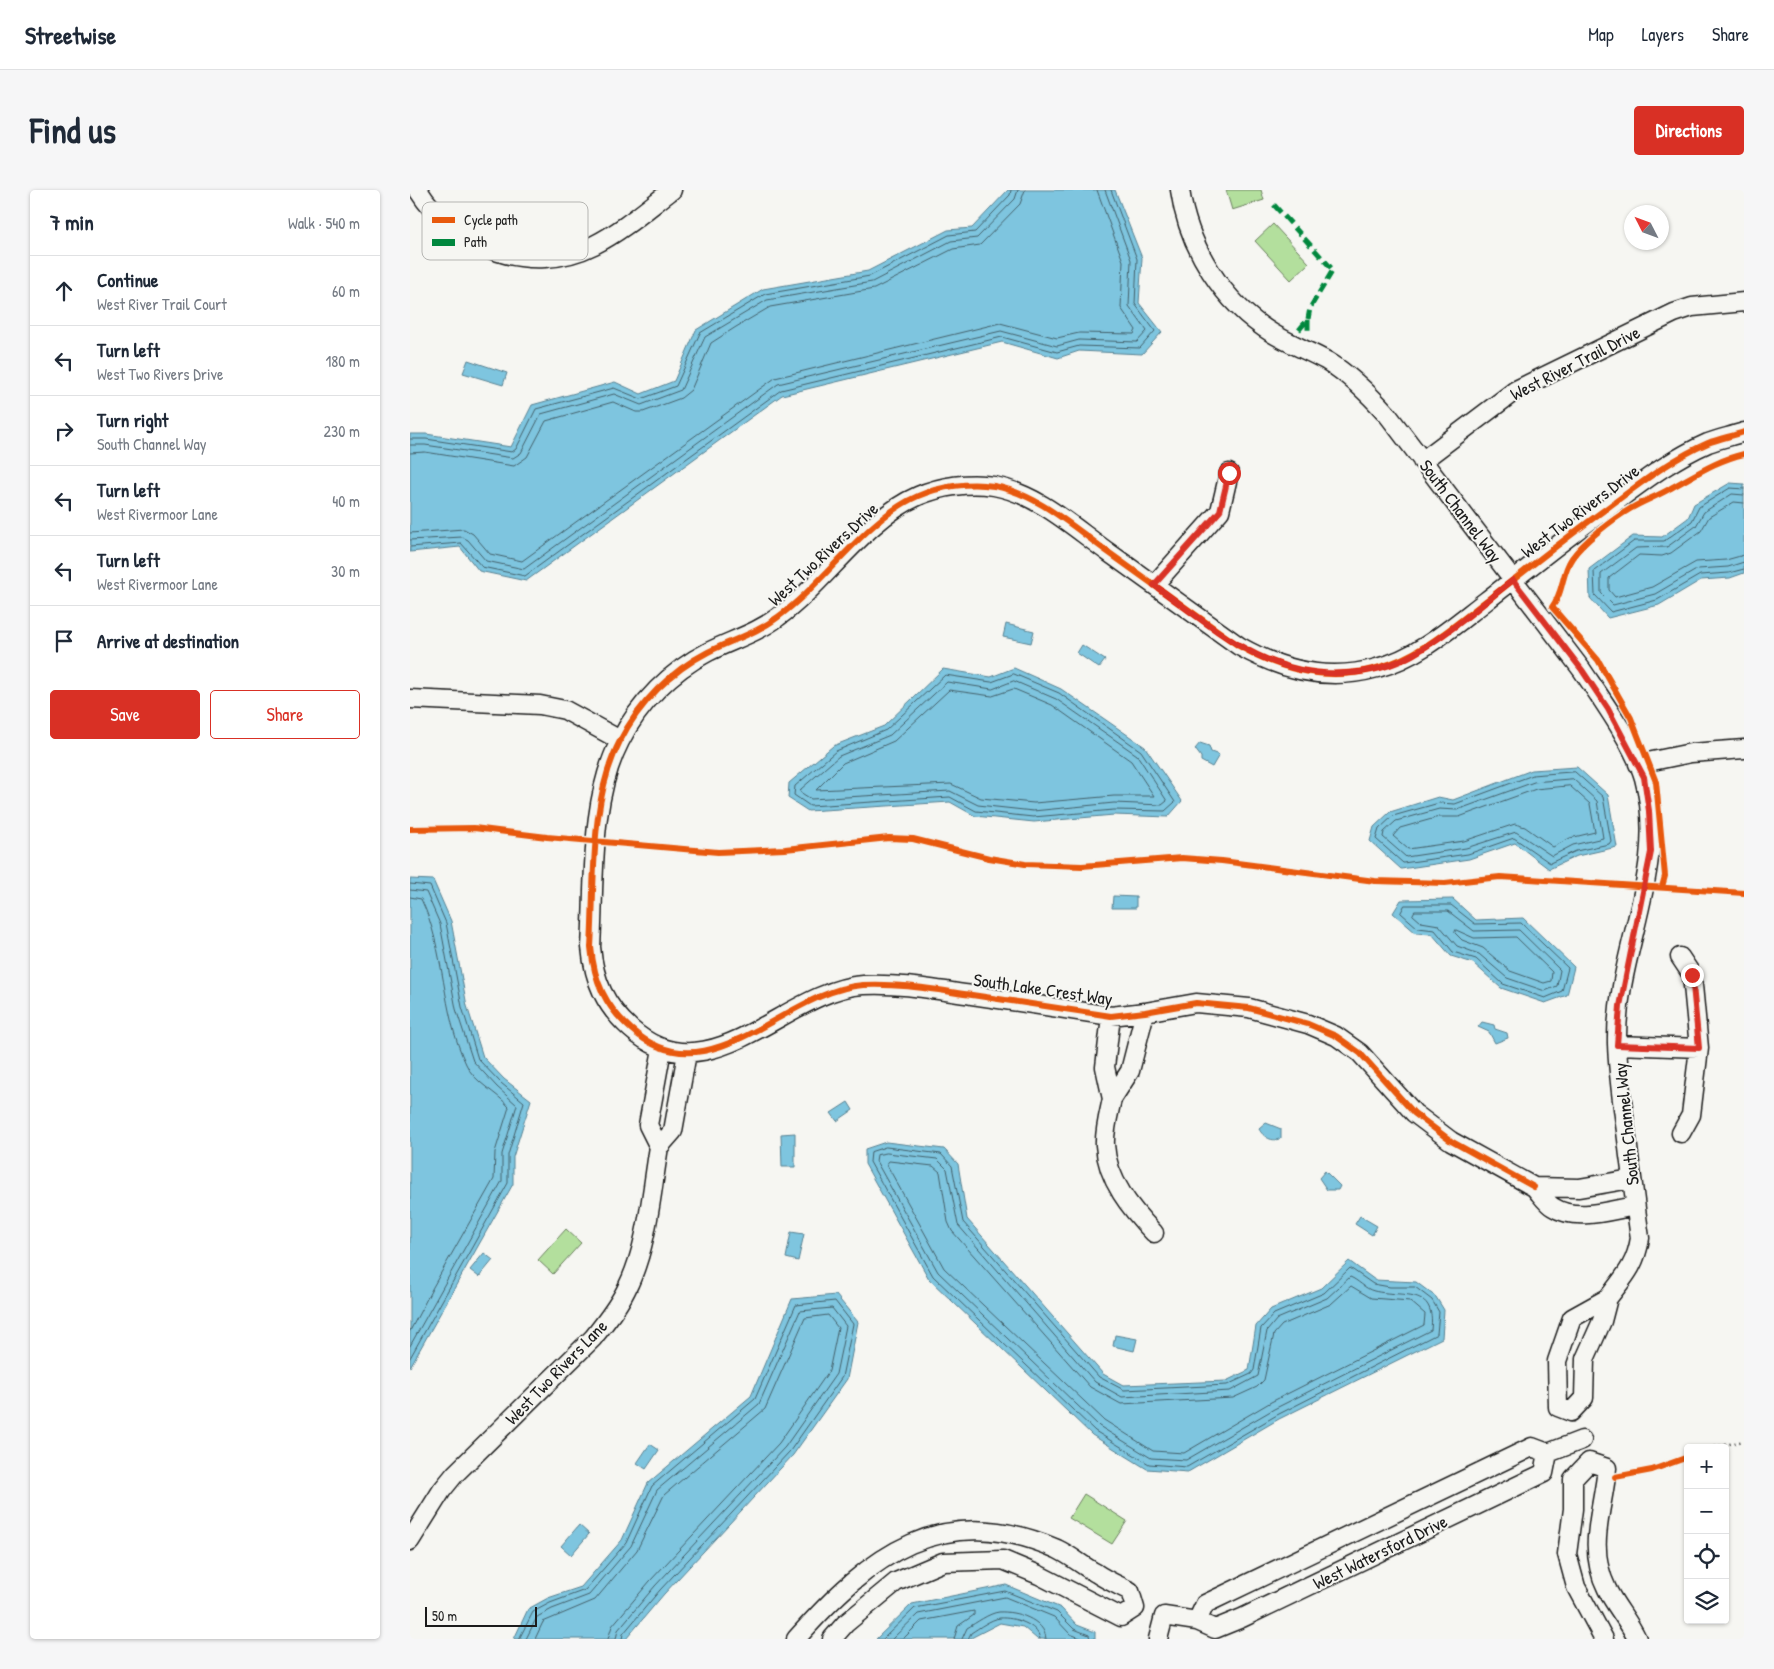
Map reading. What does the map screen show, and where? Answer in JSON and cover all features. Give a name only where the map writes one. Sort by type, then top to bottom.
[{"type":"street","points":[[418,190],[428,202]]},
{"type":"street","points":[[588,248],[614,234],[672,190]]},
{"type":"street","name":"South Channel Way","points":[[1180,190],[1182,204],[1196,245],[1215,279],[1233,301],[1272,333],[1327,361],[1350,377],[1381,408],[1582,670],[1608,709],[1644,777],[1649,811],[1651,852],[1620,1006],[1617,1045],[1631,1179],[1640,1238],[1638,1256],[1632,1267],[1608,1298],[1602,1321],[1585,1359],[1584,1398],[1571,1412]]},
{"type":"street","name":"West River Trail Drive","points":[[1422,461],[1516,390],[1674,313],[1692,307],[1744,302]]},
{"type":"street","name":"West Two Rivers Drive","points":[[769,1024],[718,1048],[687,1052],[662,1049],[634,1032],[619,1019],[602,994],[593,968],[591,947],[600,802],[605,778],[620,740],[648,698],[682,668],[705,654],[747,635],[778,618],[804,596],[894,509],[917,496],[939,489],[967,485],[994,486],[1034,499],[1238,646],[1259,657],[1298,671],[1334,674],[1375,669],[1412,655],[1434,641],[1576,529],[1637,484],[1708,444],[1744,432]]},
{"type":"street","points":[[1154,585],[1220,511],[1229,473]]},
{"type":"street","points":[[410,699],[540,705],[565,710],[620,740]]},
{"type":"street","points":[[1638,764],[1691,754],[1744,749]]},
{"type":"street","points":[[1680,958],[1692,975],[1699,1048],[1691,1115],[1681,1133]]},
{"type":"street","name":"South Lake Crest Way","points":[[769,1024],[812,1000],[841,988],[863,985],[901,985],[1111,1016],[1196,1003],[1221,1004],[1279,1016],[1308,1024],[1336,1036],[1360,1052],[1414,1113],[1451,1140],[1534,1186],[1553,1207],[1575,1214],[1595,1213],[1635,1206]]},
{"type":"street","points":[[1112,1099],[1130,1071],[1145,1012]]},
{"type":"street","points":[[1111,1016],[1105,1067],[1112,1099],[1105,1145],[1110,1173],[1131,1208],[1154,1233]]},
{"type":"street","points":[[1617,1045],[1699,1048]]},
{"type":"street","points":[[659,1147],[648,1125],[662,1049]]},
{"type":"street","name":"West Two Rivers Lane","points":[[410,1541],[442,1490],[455,1474],[593,1338],[611,1316],[626,1290],[637,1264],[644,1239],[659,1147],[673,1131],[687,1052]]},
{"type":"street","name":"South Lake Crest Way","points":[[1534,1186],[1579,1188],[1631,1179]]},
{"type":"street","name":"South Channel Way","points":[[1589,1462],[1571,1412],[1558,1407],[1557,1362],[1572,1318],[1608,1298]]},
{"type":"street","name":"West Watersford Drive","points":[[1197,1621],[1205,1604],[1532,1447],[1548,1453],[1582,1440]]},
{"type":"street","name":"West Watersford Drive","points":[[1135,1608],[1164,1616],[1197,1621],[1215,1629],[1242,1618],[1544,1473],[1548,1453]]},
{"type":"street","points":[[1604,1639],[1576,1587],[1567,1554],[1573,1509],[1574,1479],[1589,1462],[1608,1468],[1597,1524],[1596,1557],[1606,1588],[1637,1639]]},
{"type":"street","points":[[796,1639],[857,1576],[924,1537],[957,1531],[985,1529],[1023,1537],[1058,1550],[1098,1575],[1130,1591],[1135,1608],[1121,1617],[1039,1575],[1003,1560],[943,1562],[896,1582],[845,1624],[832,1639]]},
{"type":"street","points":[[1158,1639],[1164,1616]]},
{"type":"path","points":[[1729,1444],[1744,1441]]},
{"type":"path","points":[[1615,1477],[1644,1472],[1684,1458]]},
{"type":"green space","points":[[1226,190],[1261,190],[1264,200],[1232,210]]},
{"type":"green space","points":[[1273,224],[1309,263],[1291,280],[1255,241]]},
{"type":"green space","points":[[566,1229],[581,1243],[553,1274],[538,1260]]},
{"type":"green space","points":[[1084,1494],[1127,1521],[1112,1544],[1069,1518]]},
{"type":"water","points":[[1008,190],[1115,190],[1142,258],[1139,303],[1162,332],[1142,354],[1079,351],[1058,358],[1002,342],[782,395],[526,581],[479,571],[460,547],[410,552],[410,434],[426,434],[511,447],[532,405],[615,382],[641,394],[674,381],[696,330],[763,289],[868,271],[948,230],[972,228]]},
{"type":"water","points":[[468,360],[507,373],[503,385],[463,373]]},
{"type":"water","points":[[1730,483],[1744,484],[1744,573],[1730,578],[1701,580],[1659,605],[1608,618],[1590,598],[1589,569],[1633,536],[1662,537],[1688,518],[1694,504]]},
{"type":"water","points":[[1006,624],[1034,631],[1031,643],[1003,637]]},
{"type":"water","points":[[1082,645],[1105,660],[1099,668],[1077,653]]},
{"type":"water","points":[[1014,668],[1061,689],[1145,747],[1182,801],[1168,817],[1114,815],[1034,822],[975,816],[950,802],[808,811],[788,798],[789,783],[833,746],[884,726],[943,669],[991,677]]},
{"type":"water","points":[[1200,743],[1209,746],[1211,752],[1219,755],[1212,767],[1201,761],[1201,757],[1195,749]]},
{"type":"water","points":[[1577,767],[1608,795],[1617,847],[1577,856],[1549,869],[1515,843],[1469,859],[1401,869],[1370,841],[1374,827],[1390,812],[1438,797],[1453,800],[1532,770]]},
{"type":"water","points":[[410,879],[433,880],[451,921],[467,1006],[483,1057],[504,1079],[531,1100],[513,1157],[513,1184],[410,1367]]},
{"type":"water","points":[[1113,896],[1136,897],[1136,908],[1112,908]]},
{"type":"water","points":[[1453,899],[1476,920],[1523,918],[1574,967],[1567,995],[1545,1003],[1501,988],[1473,963],[1451,956],[1432,934],[1416,933],[1393,913],[1401,900]]},
{"type":"water","points":[[1482,1022],[1494,1025],[1495,1029],[1507,1033],[1508,1038],[1495,1043],[1489,1032],[1478,1027]]},
{"type":"water","points":[[848,1102],[853,1110],[837,1121],[831,1113]]},
{"type":"water","points":[[1266,1123],[1281,1129],[1281,1138],[1275,1140],[1263,1134],[1259,1129]]},
{"type":"water","points":[[795,1133],[795,1167],[782,1167],[781,1134]]},
{"type":"water","points":[[886,1142],[944,1149],[958,1164],[967,1219],[1103,1374],[1123,1385],[1226,1381],[1249,1370],[1256,1326],[1271,1309],[1321,1288],[1349,1261],[1375,1280],[1416,1282],[1436,1297],[1444,1310],[1442,1338],[1279,1419],[1188,1472],[1147,1469],[1092,1435],[929,1279],[865,1164],[865,1149]]},
{"type":"water","points":[[1325,1171],[1340,1186],[1338,1190],[1327,1190],[1319,1178]]},
{"type":"water","points":[[1360,1216],[1377,1226],[1372,1235],[1355,1224]]},
{"type":"water","points":[[791,1232],[804,1234],[798,1261],[786,1258]]},
{"type":"water","points":[[484,1253],[493,1260],[479,1277],[470,1270]]},
{"type":"water","points":[[836,1295],[858,1322],[847,1379],[793,1455],[664,1594],[626,1639],[514,1639],[528,1609],[548,1598],[581,1587],[622,1540],[648,1483],[751,1396],[792,1299]]},
{"type":"water","points":[[1115,1335],[1137,1339],[1134,1351],[1113,1346]]},
{"type":"water","points":[[650,1444],[659,1450],[646,1469],[637,1463]]},
{"type":"water","points":[[579,1525],[589,1534],[571,1555],[561,1546]]},
{"type":"water","points":[[1006,1585],[1061,1608],[1077,1625],[1095,1632],[1095,1639],[1037,1639],[1023,1627],[1000,1623],[969,1639],[876,1639],[912,1604]]},
{"type":"marked path","points":[[1274,205],[1333,270],[1310,308],[1308,319]]},
{"type":"marked path","points":[[1299,330],[1308,319],[1308,334]]},
{"type":"cycle path","points":[[1534,1187],[1451,1141],[1414,1113],[1360,1053],[1336,1036],[1308,1024],[1249,1008],[1196,1003],[1111,1016],[918,987],[863,985],[834,991],[747,1035],[718,1047],[689,1052],[660,1047],[631,1029],[614,1011],[602,992],[595,971],[591,947],[595,842],[603,789],[610,764],[628,727],[646,701],[669,678],[708,652],[770,623],[795,603],[880,520],[899,506],[918,496],[946,487],[975,484],[994,486],[1025,496],[1068,522],[1239,646],[1271,662],[1288,667],[1323,674],[1341,674],[1377,668],[1407,657],[1421,649],[1448,631],[1573,533],[1653,474],[1680,457],[1708,443],[1744,432]]},
{"type":"cycle path","points":[[1662,887],[1665,876],[1656,782],[1631,718],[1598,660],[1552,607],[1559,595],[1568,564],[1583,545],[1599,531],[1635,506],[1715,464],[1744,454]]},
{"type":"cycle path","points":[[410,829],[474,828],[547,837],[718,852],[785,849],[889,838],[913,839],[989,858],[1025,864],[1082,866],[1182,858],[1222,861],[1375,881],[1445,883],[1500,877],[1744,893]]},
{"type":"cycle path","points":[[1615,1477],[1652,1470],[1684,1458]]},
{"type":"route","points":[[1229,473],[1220,511],[1154,585],[1238,646],[1276,664],[1298,671],[1334,674],[1355,673],[1395,662],[1412,655],[1434,641],[1513,580],[1582,670],[1608,709],[1644,777],[1649,811],[1651,852],[1627,966],[1620,1006],[1617,1045],[1699,1048],[1692,975]]}]
